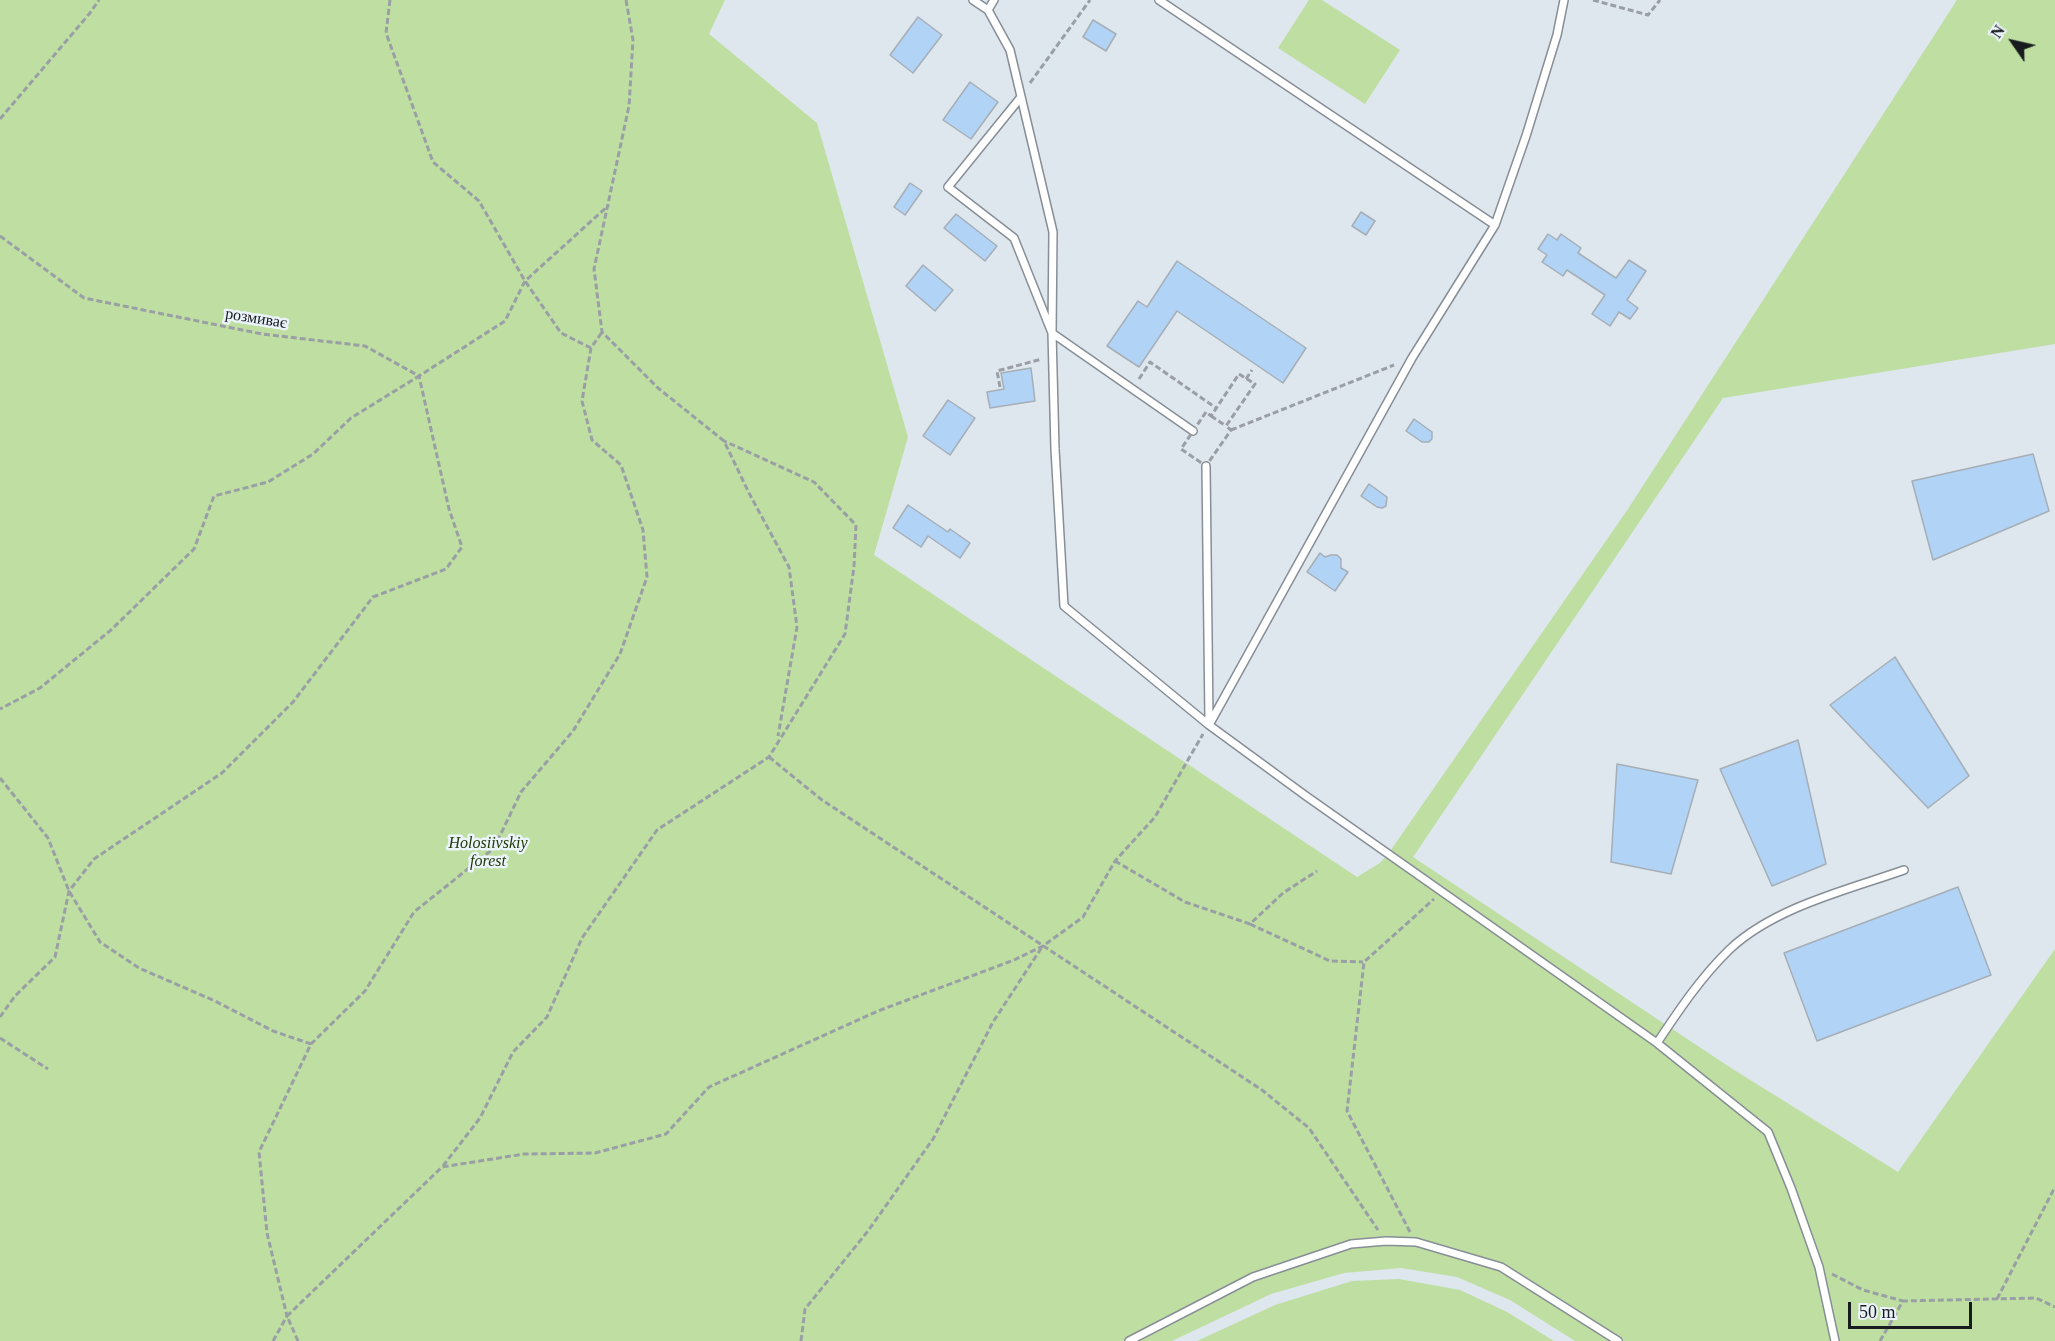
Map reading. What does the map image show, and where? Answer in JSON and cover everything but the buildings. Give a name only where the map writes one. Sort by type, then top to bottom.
[{"type":"lane","points":[[973,0],[988,10],[1010,50],[1053,232],[1052,333],[1055,449],[1064,606],[1209,725],[1657,1043],[1768,1132],[1791,1188],[1818,1267],[1835,1341]]},
{"type":"lane","points":[[988,10],[994,0]]},
{"type":"lane","points":[[1159,0],[1495,225]]},
{"type":"lane","points":[[1209,725],[1412,358],[1495,225],[1526,136],[1557,35],[1564,0]]},
{"type":"lane","points":[[1021,97],[948,187],[1014,238],[1052,333],[1193,431]]},
{"type":"lane","points":[[1206,466],[1209,725]]},
{"type":"lane","points":[[1657,1043],[1704,978],[1731,948],[1761,926],[1796,908],[1904,870]]},
{"type":"lane","points":[[1129,1341],[1253,1277],[1351,1244],[1386,1241],[1416,1242],[1500,1267],[1618,1341]]},
{"type":"path","points":[[0,119],[99,0]]},
{"type":"path","points":[[390,0],[386,33],[433,162],[479,201],[525,281],[561,333],[591,348]]},
{"type":"path","points":[[273,1341],[286,1316],[442,1167],[480,1118],[513,1052],[547,1017],[582,938],[657,831],[769,757],[845,634],[854,566],[856,525],[814,482],[724,441],[658,388],[602,332],[594,269],[629,106],[633,40],[626,0]]},
{"type":"path","points":[[1021,97],[1090,0]]},
{"type":"path","points":[[1593,0],[1648,15],[1660,0]]},
{"type":"path","points":[[0,709],[40,688],[111,630],[194,549],[214,496],[268,483],[314,454],[351,418],[505,321],[525,281],[609,205]]},
{"type":"path","name":"розмиває","points":[[0,236],[84,298],[262,334],[366,346],[419,376]]},
{"type":"path","points":[[298,1341],[286,1316],[267,1233],[259,1152],[311,1044],[365,991],[414,912],[494,848],[521,792],[573,730],[620,654],[647,577],[643,530],[621,465],[592,440],[582,401],[591,348],[602,332]]},
{"type":"path","points":[[1000,387],[997,370],[1053,356]]},
{"type":"path","points":[[1231,430],[1206,412],[1181,449],[1206,466],[1231,430],[1412,358]]},
{"type":"path","points":[[1132,388],[1150,362],[1216,408]]},
{"type":"path","points":[[1246,379],[1252,370]]},
{"type":"path","points":[[1211,416],[1239,374],[1255,384],[1226,426]]},
{"type":"path","points":[[0,1017],[15,996],[55,957],[69,891],[94,859],[222,773],[293,702],[373,597],[446,569],[462,547],[449,509],[419,376]]},
{"type":"path","points":[[724,441],[789,567],[797,627],[777,741]]},
{"type":"path","points":[[442,1167],[524,1154],[595,1153],[666,1134],[709,1087],[878,1011],[1014,960],[1043,946],[1083,916],[1115,861],[1155,817],[1209,725]]},
{"type":"path","points":[[769,757],[822,800],[1262,1090],[1309,1128],[1386,1241]]},
{"type":"path","points":[[0,778],[48,838],[69,891],[100,942],[139,968],[215,1001],[273,1031],[311,1044]]},
{"type":"path","points":[[1115,861],[1185,902],[1250,924],[1330,962],[1364,962]]},
{"type":"path","points":[[1250,924],[1283,893],[1317,872]]},
{"type":"path","points":[[1416,1242],[1347,1111],[1364,962],[1442,891]]},
{"type":"path","points":[[801,1341],[805,1309],[868,1231],[933,1139],[993,1022],[1043,946]]},
{"type":"path","points":[[0,1038],[48,1069]]},
{"type":"path","points":[[1997,1299],[2055,1187]]},
{"type":"path","points":[[1818,1267],[1863,1290],[1903,1301],[2036,1298],[2055,1306]]},
{"type":"path","points":[[1880,1341],[1903,1301]]},
{"type":"green space","name":"Holosiivskiy forest","points":[[0,0],[725,0],[709,34],[817,123],[908,437],[874,555],[1357,877],[1380,863],[1388,854],[1626,512],[1957,0],[2055,0],[2055,344],[1723,398],[1413,857],[1731,1068],[1898,1172],[2055,949],[2055,1341],[1575,1341],[1510,1300],[1457,1277],[1401,1268],[1344,1273],[1271,1294],[1172,1341],[0,1341]]},
{"type":"green space","points":[[1309,0],[1322,0],[1400,50],[1365,104],[1278,48]]},
{"type":"green space","points":[[1399,1279],[1460,1290],[1507,1312],[1554,1341],[1197,1341],[1275,1305],[1352,1281]]}]
